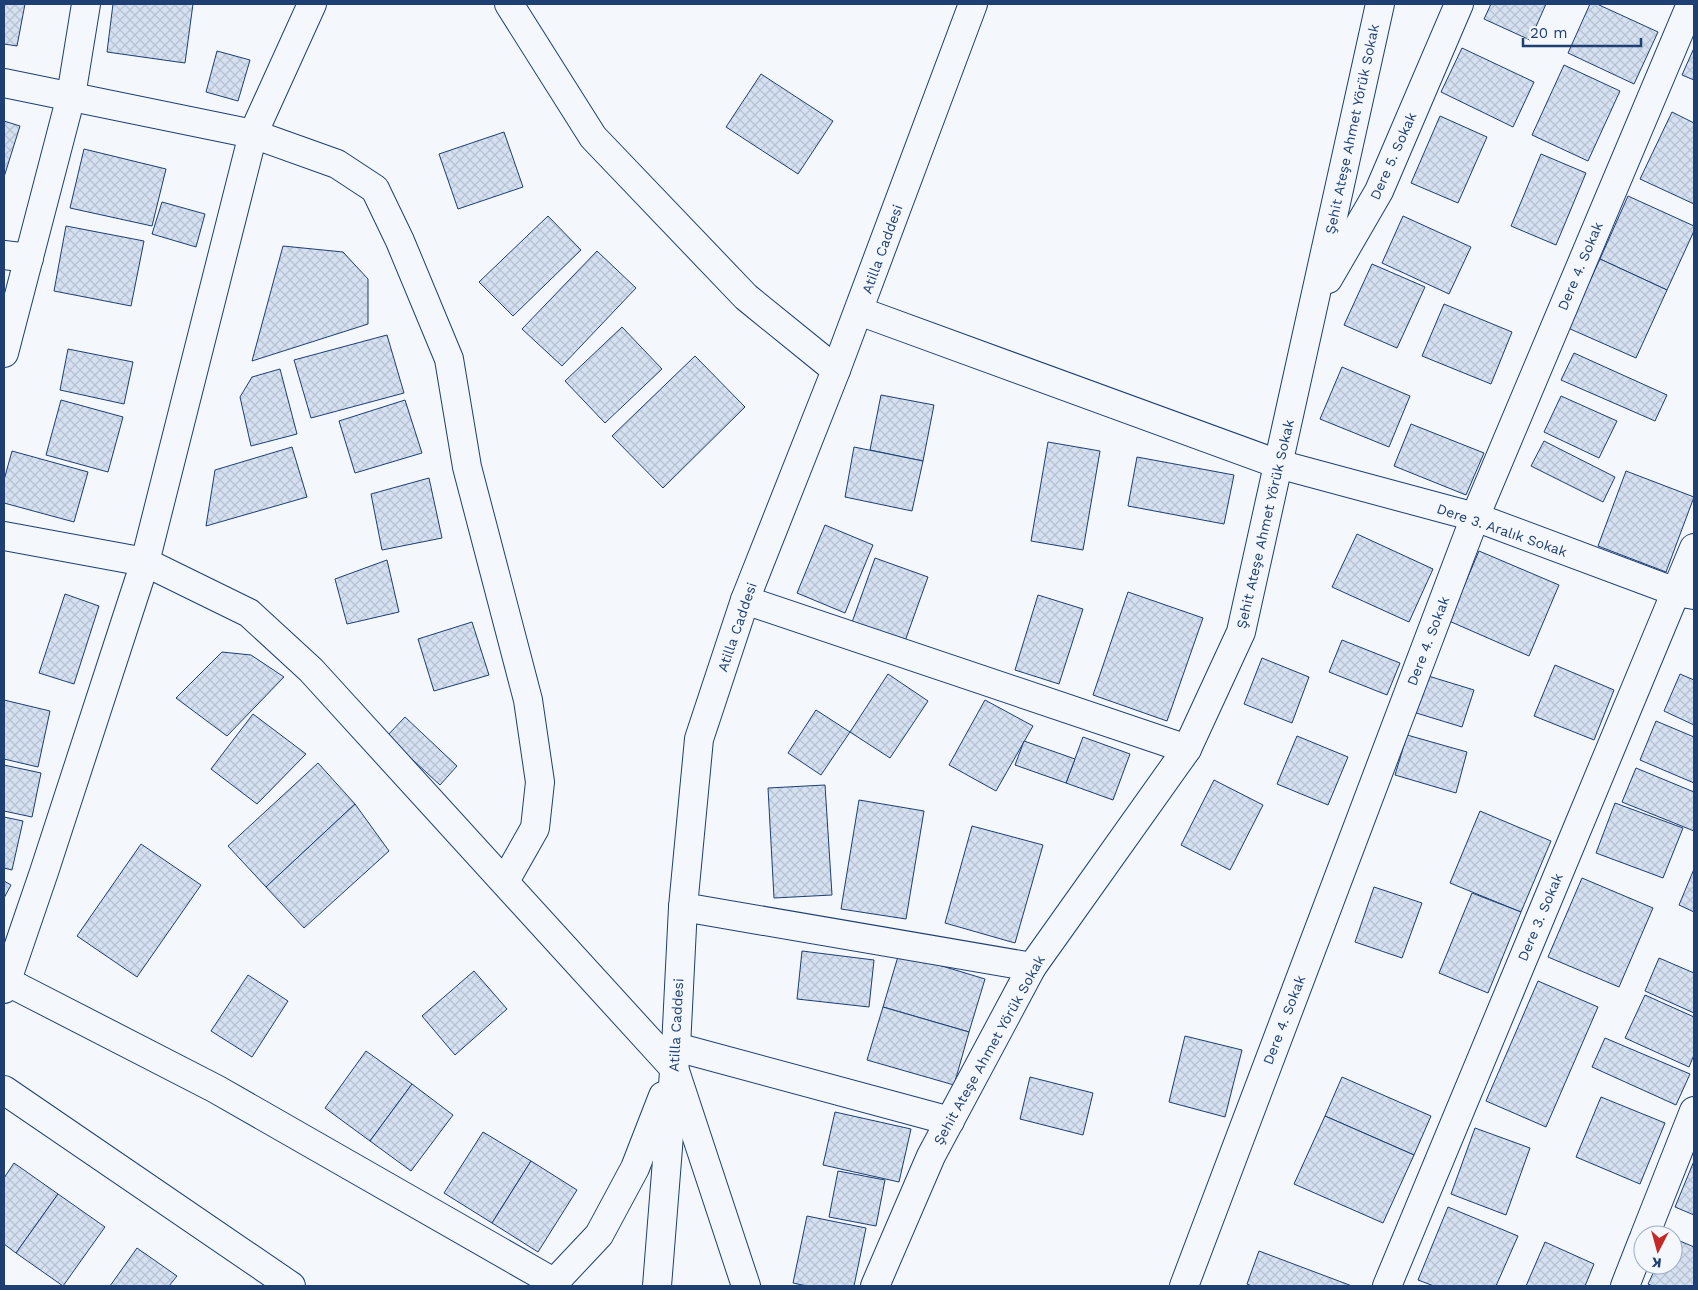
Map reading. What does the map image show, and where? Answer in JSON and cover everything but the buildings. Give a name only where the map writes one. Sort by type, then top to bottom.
[{"type":"street","points":[[4,354],[16,256],[71,96],[86,4]]},
{"type":"street","points":[[312,4],[253,134],[145,562],[44,872],[5,985],[216,1089],[553,1284],[599,1235],[636,1168],[675,1058]]},
{"type":"street","points":[[509,4],[593,137],[746,298],[836,370]]},
{"type":"street","name":"Atilla Caddesi","points":[[657,1286],[675,1058],[683,907],[699,739],[745,600],[836,370],[972,4]]},
{"type":"street","name":"Şehit Ateşe Ahmet Yörük Sokak","points":[[875,1286],[931,1156],[1032,967],[1187,749],[1241,632],[1380,4]]},
{"type":"street","name":"Dere 5. Sokak","points":[[1314,302],[1379,191],[1459,4]]},
{"type":"street","name":"Dere 4. Sokak","points":[[1184,1286],[1475,517],[1691,4]]},
{"type":"street","points":[[4,83],[253,134],[337,164],[375,189],[400,241],[449,359],[466,467],[528,700],[540,782],[535,828],[505,881]]},
{"type":"street","name":"Dere 3. Aralık Sokak","points":[[858,311],[1278,464],[1475,517],[1685,593]]},
{"type":"street","points":[[4,536],[145,562],[249,613],[311,670],[505,881],[675,1058],[746,1286]]},
{"type":"street","name":"Dere 3. Sokak","points":[[1387,1286],[1685,593],[1694,548]]},
{"type":"street","points":[[745,600],[1187,749]]},
{"type":"street","points":[[683,907],[1032,967]]},
{"type":"street","points":[[675,1058],[950,1121]]},
{"type":"street","points":[[4,1090],[291,1286]]},
{"type":"street","points":[[1649,1225],[1694,1111]]},
{"type":"street","points":[[1625,1286],[1633,1266]]}]
